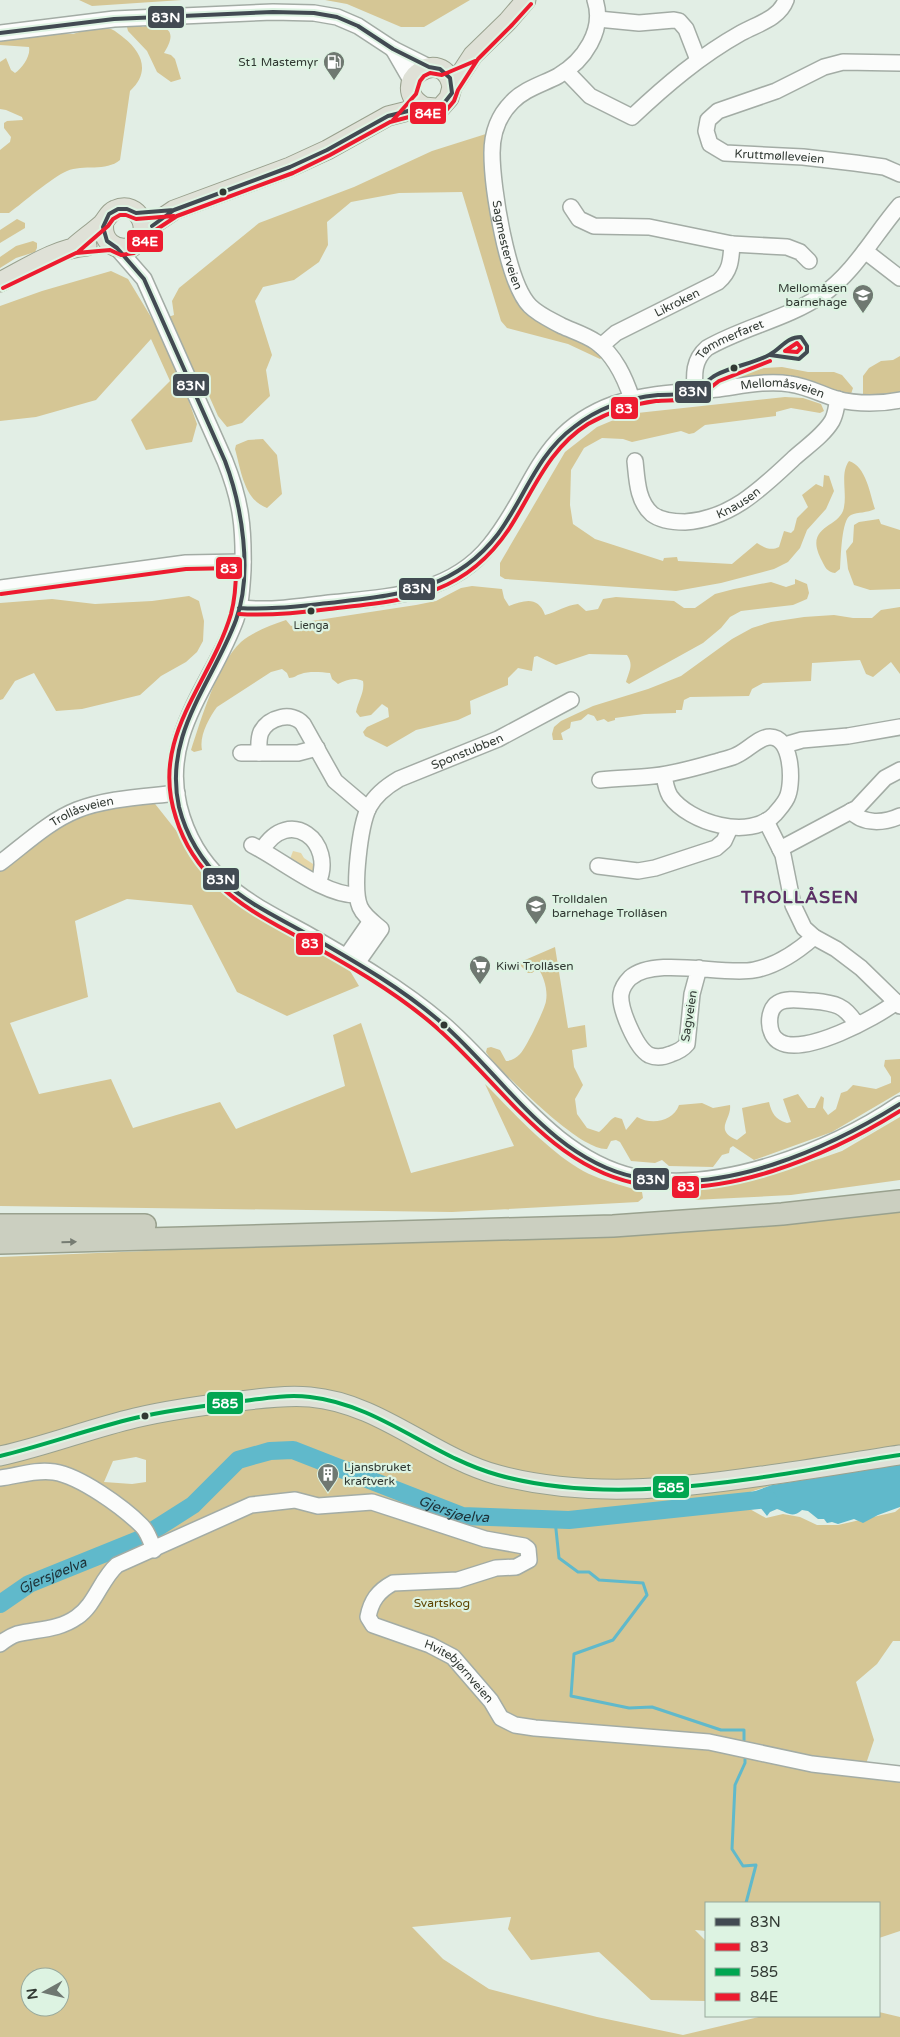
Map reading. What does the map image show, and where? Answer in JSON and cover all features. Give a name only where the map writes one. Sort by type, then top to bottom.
[{"type":"highway","points":[[0,1225],[530,1221],[696,1213],[900,1193]]},
{"type":"highway","points":[[0,1243],[613,1226],[782,1214],[900,1201]]},
{"type":"main road","points":[[136,213],[174,210],[290,167],[333,147],[388,116],[424,107],[435,108],[446,103],[452,87],[474,55],[526,0]]},
{"type":"main road","points":[[388,116],[411,86],[416,74],[474,55]]},
{"type":"main road","points":[[434,68],[447,74],[452,87]]},
{"type":"main road","points":[[411,86],[415,100],[424,107]]},
{"type":"main road","points":[[0,282],[74,247],[104,222],[109,214],[118,209],[128,208],[136,213],[142,221],[141,236]]},
{"type":"main road","points":[[74,247],[132,247],[141,236],[174,210]]},
{"type":"main road","points":[[104,222],[105,237],[114,246]]},
{"type":"main road","points":[[0,1456],[144,1416],[233,1402],[296,1396],[323,1398],[347,1404],[382,1419],[438,1450],[468,1464],[516,1479],[562,1487],[615,1490],[670,1488],[724,1482],[900,1455]]},
{"type":"street","name":"Sagmesterveien","points":[[594,0],[598,19],[594,36],[589,45],[566,71],[513,100],[501,115],[492,144],[495,181],[510,268],[524,298],[542,315],[591,339],[601,346],[619,368],[632,399]]},
{"type":"street","points":[[566,71],[590,96],[632,117],[669,82],[698,60],[777,14],[786,0]]},
{"type":"street","points":[[0,33],[114,19],[300,12],[325,14],[347,21],[368,31],[393,49],[434,68]]},
{"type":"street","points":[[598,19],[639,23],[679,21],[686,29],[698,60]]},
{"type":"street","points":[[393,49],[411,86]]},
{"type":"street","name":"Kruttmølleveien","points":[[900,63],[843,62],[824,67],[776,91],[718,111],[708,120],[706,131],[710,144],[725,152],[855,162],[884,168],[900,174]]},
{"type":"street","name":"Tømmerfaret","points":[[695,391],[696,363],[706,348],[821,296],[846,275],[900,205]]},
{"type":"street","points":[[571,207],[579,219],[594,226],[649,227],[732,244],[792,248],[804,255],[808,261]]},
{"type":"street","points":[[141,236],[144,278]]},
{"type":"street","name":"Likroken","points":[[601,346],[616,333],[718,282],[725,275],[729,267],[732,244]]},
{"type":"street","points":[[114,246],[144,278],[225,460],[238,496],[243,530],[243,562],[239,608],[230,633],[194,702],[184,726],[177,760],[177,793],[182,817],[195,845],[206,862],[222,880],[250,901],[394,987],[442,1023],[530,1112],[565,1144],[588,1159],[617,1172],[645,1178],[669,1180],[716,1176],[761,1168],[832,1142],[876,1120],[900,1104]]},
{"type":"street","points":[[865,251],[900,278]]},
{"type":"street","name":"Mellomåsveien","points":[[239,608],[281,608],[392,596],[424,589],[450,578],[476,560],[491,544],[514,510],[541,460],[556,442],[574,426],[594,413],[632,399],[784,383],[805,387],[838,399],[868,402],[900,400]]},
{"type":"street","name":"Knausen","points":[[635,461],[640,495],[652,513],[661,519],[672,522],[710,518],[730,510],[750,497],[821,433],[832,420],[838,399]]},
{"type":"street","points":[[0,588],[186,563],[243,562]]},
{"type":"street","name":"Sponstubben","points":[[351,960],[376,925],[362,912],[356,895],[357,866],[368,809],[381,791],[399,778],[498,739],[571,700]]},
{"type":"street","points":[[259,752],[259,740],[263,729],[272,722],[288,716],[301,721],[335,781],[368,809]]},
{"type":"street","points":[[785,745],[802,740],[848,736],[900,727]]},
{"type":"street","points":[[600,780],[664,775],[736,756],[765,738],[776,738],[785,745],[791,783],[789,795],[777,812],[766,821],[754,825],[730,828],[694,815],[679,805],[667,790],[664,775]]},
{"type":"street","points":[[241,753],[298,752],[317,748]]},
{"type":"street","points":[[780,849],[851,812],[885,778],[900,770]]},
{"type":"street","name":"Trollåsveien","points":[[0,863],[62,817],[76,810],[107,802],[177,793]]},
{"type":"street","points":[[851,812],[858,818],[865,820],[883,821],[900,816]]},
{"type":"street","points":[[766,821],[780,849],[796,915],[804,928],[814,937],[850,959],[898,1004],[857,1025],[818,1041],[788,1045],[774,1037],[770,1026],[770,1015],[775,1006],[782,1001],[818,1002],[843,1008],[857,1025]]},
{"type":"street","points":[[318,883],[322,866],[321,853],[316,843],[305,833],[296,828],[285,830],[257,847],[318,883],[340,893],[356,895]]},
{"type":"street","points":[[598,866],[638,871],[655,868],[716,848],[724,841],[730,828]]},
{"type":"street","name":"Sagveien","points":[[699,968],[692,994],[687,1044],[678,1051],[668,1055],[654,1057],[646,1053],[637,1043],[622,1004],[621,995],[625,983],[632,976],[649,970],[699,968],[757,970],[792,953],[814,937]]},
{"type":"street","points":[[0,1478],[38,1472],[54,1472],[70,1477],[95,1489],[149,1539],[110,1572],[95,1596],[78,1617],[54,1628],[15,1635],[0,1644]]},
{"type":"street","name":"Hvitebjørnveien","points":[[149,1539],[251,1505],[295,1500],[318,1506],[372,1502],[485,1539],[524,1546],[528,1550],[529,1560],[516,1566],[496,1568],[458,1580],[393,1583],[383,1588],[370,1603],[368,1617],[373,1625],[430,1645],[453,1657],[491,1701],[501,1718],[515,1725],[709,1742],[812,1764],[900,1774]]},
{"type":"shaded area","points":[[293,851],[301,853],[304,858],[316,866],[311,874],[292,862],[290,859]]},
{"type":"green space","points":[[79,0],[182,0],[92,6]]},
{"type":"green space","points":[[325,0],[470,0],[424,27],[401,27],[347,4]]},
{"type":"green space","points":[[132,22],[143,27],[155,26],[168,30],[170,41],[164,53],[171,55],[175,59],[181,79],[171,82],[157,72],[147,51],[128,31],[127,27]]},
{"type":"green space","points":[[95,27],[111,29],[118,33],[136,50],[142,63],[140,77],[130,91],[120,160],[108,166],[67,171],[46,184],[9,213],[0,213],[0,150],[10,142],[11,137],[4,128],[4,123],[7,121],[23,120],[22,117],[0,109],[0,62],[6,58],[11,70],[15,73],[25,62],[29,54],[29,47],[0,45],[0,39],[61,33],[73,34]]},
{"type":"green space","points":[[489,133],[513,287],[591,344],[604,356],[600,359],[568,344],[507,328],[501,321],[462,192],[399,193],[351,202],[327,222],[328,245],[319,262],[294,280],[263,287],[255,301],[272,355],[266,370],[270,396],[242,423],[227,427],[218,416],[206,389],[188,399],[197,424],[192,442],[146,450],[131,420],[170,381],[151,339],[96,400],[36,417],[0,421],[0,306],[42,291],[111,271],[128,279],[154,322],[174,315],[172,301],[179,288],[259,223],[354,187],[432,151]]},
{"type":"green space","points":[[17,219],[25,223],[25,228],[0,243],[0,230]]},
{"type":"green space","points":[[33,241],[37,243],[35,252],[16,258],[0,268],[0,257],[16,246]]},
{"type":"green space","points":[[900,356],[900,392],[863,396],[863,376],[869,368],[881,361],[893,360]]},
{"type":"green space","points":[[782,367],[808,372],[834,372],[842,375],[853,388],[851,394],[818,387],[794,377],[742,378],[738,375],[764,368]]},
{"type":"green space","points":[[785,397],[803,398],[821,404],[824,411],[820,413],[791,408],[776,412],[776,416],[705,425],[694,433],[689,434],[681,431],[632,442],[623,439],[602,438],[584,448],[571,470],[570,505],[573,524],[595,539],[663,561],[664,558],[677,557],[678,561],[732,564],[757,543],[773,549],[779,547],[784,531],[791,533],[794,530],[797,518],[808,507],[802,495],[816,484],[823,487],[824,475],[829,476],[834,491],[826,509],[807,530],[800,548],[788,562],[774,569],[721,583],[676,591],[505,579],[500,576],[500,563],[565,452],[597,427],[628,414]]},
{"type":"green space","points":[[263,439],[277,455],[282,494],[267,508],[259,504],[248,491],[235,449],[236,445],[248,440]]},
{"type":"green space","points":[[849,461],[860,468],[875,509],[851,515],[848,518],[843,531],[840,569],[835,573],[828,570],[824,565],[817,549],[817,540],[819,533],[836,520],[844,507],[844,477]]},
{"type":"green space","points":[[879,519],[881,524],[900,530],[900,589],[870,590],[854,585],[848,569],[846,551],[853,542],[854,525],[859,522]]},
{"type":"green space","points":[[795,579],[807,584],[809,593],[807,599],[793,605],[741,611],[730,617],[721,628],[703,643],[629,684],[626,682],[631,665],[627,655],[589,654],[556,665],[537,656],[534,657],[532,671],[518,668],[508,678],[508,685],[470,701],[471,714],[458,720],[416,730],[387,747],[365,736],[363,732],[367,727],[389,717],[388,708],[382,704],[371,715],[360,717],[356,712],[362,693],[363,681],[353,679],[338,684],[332,679],[330,673],[319,672],[299,674],[289,678],[282,669],[271,672],[217,707],[203,733],[202,750],[194,752],[191,750],[217,678],[232,652],[251,635],[286,620],[291,626],[305,622],[416,605],[436,601],[461,588],[472,586],[502,589],[504,598],[509,606],[526,601],[535,602],[545,615],[578,604],[586,611],[598,609],[603,599],[616,597],[674,601],[684,608],[695,608],[715,594],[771,582],[786,587],[795,584]]},
{"type":"green space","points":[[189,596],[199,601],[204,621],[203,641],[197,652],[186,662],[161,676],[140,695],[82,709],[56,711],[34,673],[15,681],[3,699],[0,700],[0,603],[52,599],[95,604],[152,601]]},
{"type":"green space","points":[[900,607],[900,674],[891,662],[873,677],[866,674],[860,660],[812,663],[811,681],[763,683],[752,689],[749,696],[690,697],[684,700],[682,710],[676,710],[676,713],[644,714],[615,718],[615,720],[608,722],[604,719],[597,721],[594,716],[588,714],[581,720],[571,722],[570,728],[561,733],[563,740],[553,740],[554,727],[561,721],[593,706],[648,689],[681,676],[732,639],[752,628],[771,622],[804,617],[834,615],[872,618],[881,610]]},
{"type":"green space","points":[[152,800],[224,891],[343,959],[359,986],[287,1016],[237,992],[192,905],[127,899],[75,921],[88,997],[10,1023],[39,1094],[111,1079],[133,1128],[220,1102],[236,1129],[345,1086],[333,1035],[361,1023],[411,1173],[514,1146],[485,1084],[522,1122],[565,1159],[594,1176],[642,1192],[643,1198],[638,1202],[452,1212],[0,1206],[0,860],[85,808]]},
{"type":"green space","points":[[555,947],[568,1028],[585,1025],[587,1047],[572,1050],[574,1067],[583,1085],[575,1099],[577,1114],[587,1128],[599,1132],[615,1117],[622,1119],[626,1130],[637,1117],[649,1121],[661,1120],[672,1115],[679,1105],[702,1103],[713,1108],[730,1105],[725,1128],[730,1136],[737,1140],[746,1133],[742,1108],[769,1102],[777,1118],[787,1123],[791,1122],[783,1099],[798,1094],[808,1108],[815,1108],[821,1096],[824,1098],[823,1108],[828,1115],[836,1109],[841,1093],[847,1091],[853,1085],[876,1089],[891,1083],[891,1077],[884,1066],[885,1060],[900,1059],[900,1092],[832,1132],[754,1160],[733,1146],[730,1148],[729,1153],[722,1155],[713,1167],[669,1166],[662,1160],[655,1163],[631,1161],[620,1142],[616,1140],[611,1141],[607,1149],[595,1147],[564,1127],[547,1113],[492,1061],[486,1052],[487,1048],[491,1047],[500,1050],[506,1061],[515,1058],[523,1051],[542,1012],[546,1001],[546,988],[538,968],[532,973],[528,973],[518,963]]},
{"type":"green space","points":[[900,1117],[900,1180],[791,1195],[693,1200],[691,1194],[693,1191],[753,1179],[842,1151]]},
{"type":"green space","name":"Svartskog","points":[[900,1202],[900,1467],[772,1485],[744,1494],[748,1508],[766,1518],[783,1514],[800,1517],[817,1525],[838,1525],[895,1512],[900,1508],[900,1641],[893,1641],[877,1664],[856,1682],[874,1740],[866,1764],[900,1768],[900,1931],[880,1938],[880,1902],[705,1902],[705,1931],[695,1930],[705,1940],[705,2001],[651,2000],[599,1952],[531,1960],[508,1929],[511,1917],[412,1927],[443,1959],[489,1989],[597,2017],[683,2035],[759,2017],[880,2017],[880,2012],[900,2017],[900,2037],[0,2037],[0,1257],[462,1238]],"holes":[[[136,1457],[146,1460],[146,1482],[132,1484],[104,1482],[113,1461]]]},
{"type":"water","points":[[900,1465],[900,1507],[863,1523],[854,1519],[838,1524],[827,1523],[824,1519],[818,1519],[808,1511],[802,1510],[792,1514],[777,1509],[770,1512],[767,1516],[760,1507],[746,1502],[747,1494],[772,1485]]},
{"type":"waterway","name":"Gjersjøelva","points":[[0,1604],[29,1584],[138,1540],[193,1505],[238,1460],[270,1451],[293,1450],[462,1516],[569,1520],[768,1499]]},
{"type":"waterway","points":[[555,1520],[559,1558],[578,1572],[589,1572],[599,1580],[643,1583],[647,1595],[613,1640],[574,1654],[571,1696],[629,1708],[652,1707],[721,1730],[744,1730],[744,1740]]},
{"type":"waterway","points":[[745,1759],[735,1785],[732,1849],[743,1866],[756,1865],[746,1902]]},
{"type":"transit line","name":"84E","points":[[3,288],[76,253],[110,250],[121,255],[134,253],[144,245],[148,235],[177,216],[293,173],[390,122],[424,113],[444,113],[454,101],[458,90],[478,59],[531,4]]},
{"type":"transit line","name":"83N","points":[[0,33],[114,19],[273,12],[314,13],[337,17],[358,26],[393,49],[429,67],[440,69],[450,78],[452,93],[441,107],[424,107],[388,116],[327,150],[290,167],[174,210],[152,226]]},
{"type":"transit line","name":"84E","points":[[393,120],[416,94],[420,81],[424,76],[430,73],[442,75],[475,61]]},
{"type":"transit line","name":"83N","points":[[174,210],[136,213],[127,209],[118,209],[109,214],[103,227],[107,241],[117,248],[144,279],[225,461],[240,519],[244,561],[244,582],[241,602],[226,643],[192,710],[178,756],[176,781],[179,807],[190,838],[215,874],[243,897],[360,965],[427,1011],[465,1045],[530,1114],[578,1153],[605,1167],[635,1177],[668,1181],[703,1180],[738,1174],[807,1152],[872,1121],[900,1104]]},
{"type":"transit line","name":"84E","points":[[78,252],[108,226],[113,219],[120,215],[136,219],[174,216]]},
{"type":"transit line","name":"83N","points":[[239,608],[284,607],[377,597],[400,593],[443,579],[462,568],[481,553],[498,534],[550,450],[583,420],[603,409],[625,401],[647,396],[691,393],[716,375],[769,355],[791,339],[801,337],[807,346],[807,352],[799,359],[770,355]]},
{"type":"transit line","name":"83","points":[[797,343],[801,348],[797,352],[785,351],[797,343]]},
{"type":"transit line","name":"83","points":[[239,614],[295,613],[383,602],[407,598],[452,582],[472,569],[491,552],[509,529],[552,458],[574,434],[588,424],[629,406],[656,401],[694,398],[719,381],[770,361]]},
{"type":"transit line","name":"83","points":[[1,594],[186,569],[236,568],[231,614],[222,640],[186,712],[176,737],[170,762],[170,789],[176,818],[188,846],[199,863],[229,894],[260,916],[369,979],[400,999],[430,1022],[524,1116],[574,1158],[603,1173],[634,1183],[667,1187],[702,1186],[773,1171],[807,1159],[840,1144],[900,1111]]},
{"type":"transit line","name":"585","points":[[0,1456],[147,1415],[172,1410],[291,1396],[310,1397],[335,1402],[360,1410],[474,1467],[498,1475],[546,1485],[596,1489],[647,1489],[699,1485],[750,1479],[900,1455]]},
{"type":"place","name":"St1 Mastemyr","points":[[334,81]]},
{"type":"place","name":"Mellomåsen barnehage","points":[[863,314]]},
{"type":"place","name":"Lienga","points":[[311,611]]},
{"type":"place","name":"Trolldalen barnehage Trollåsen","points":[[536,925]]},
{"type":"place","name":"Kiwi Trollåsen","points":[[480,985]]},
{"type":"place","name":"Ljansbruket kraftverk","points":[[328,1493]]},
{"type":"district","name":"TROLLÅSEN","points":[[800,897]]}]
